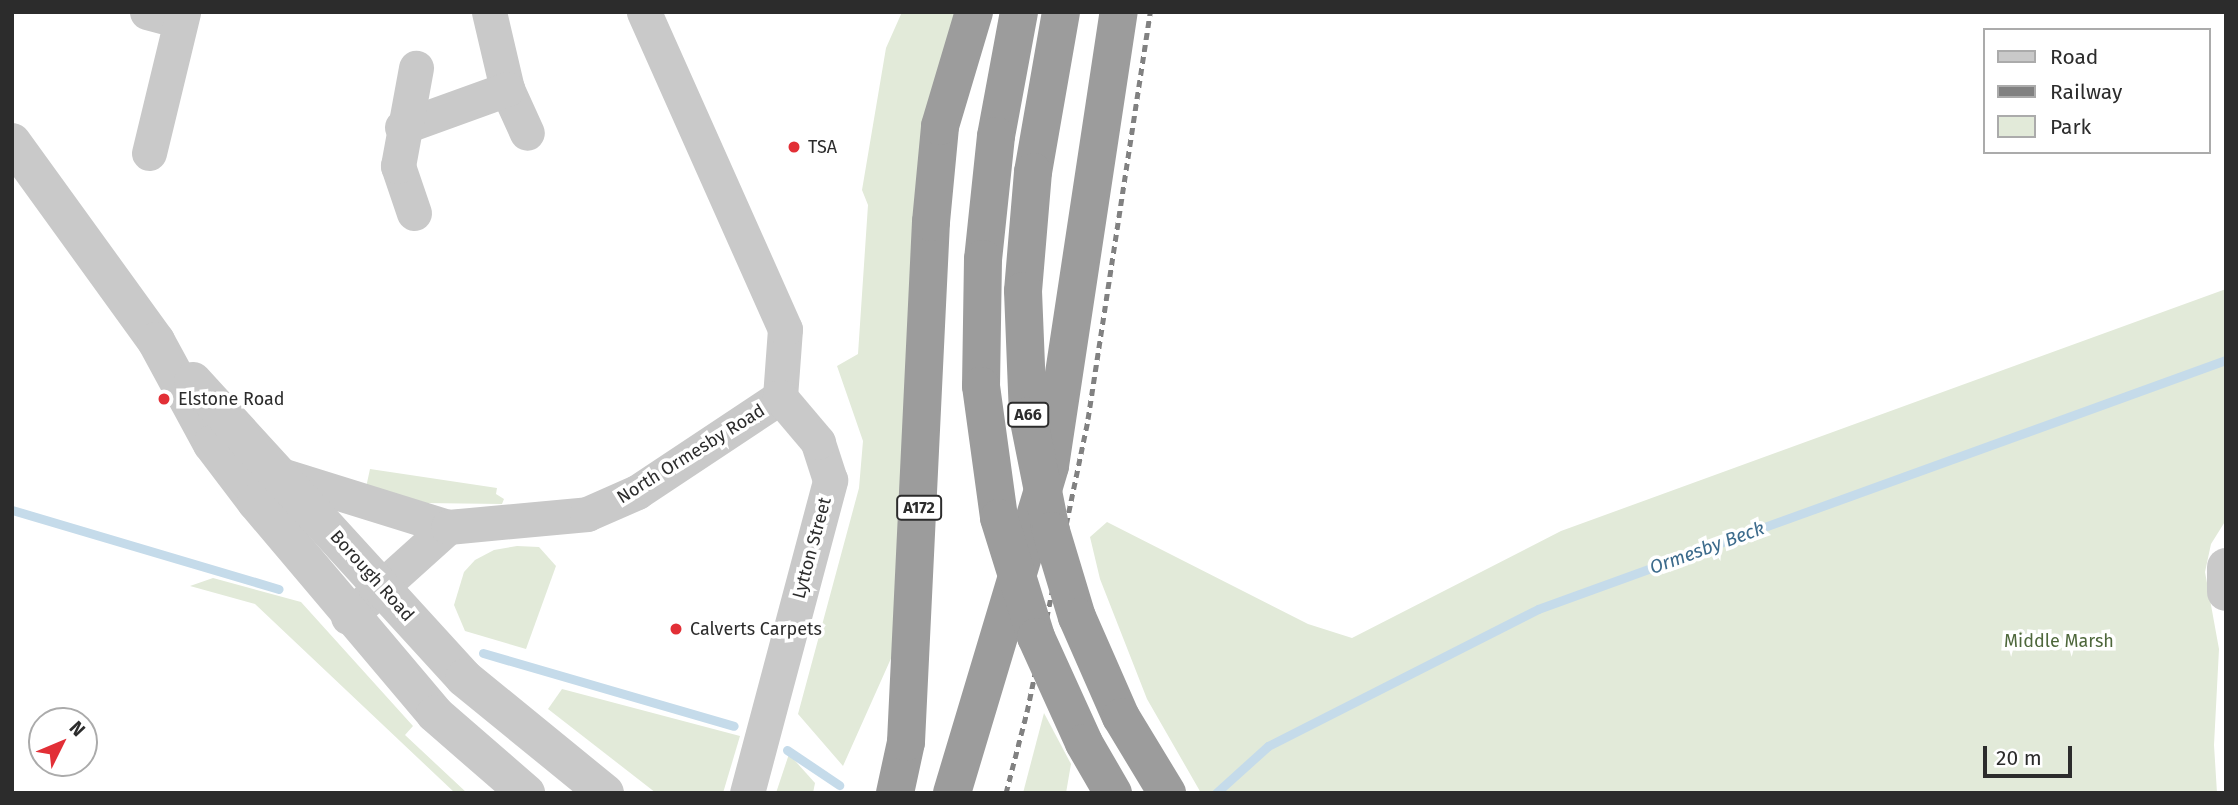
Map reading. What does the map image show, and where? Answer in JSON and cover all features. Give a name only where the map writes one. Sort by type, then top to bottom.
[{"type":"highway","name":"A172","points":[[895,793],[906,728],[931,222],[940,126],[974,12]]},
{"type":"highway","name":"A66","points":[[1019,12],[996,136],[984,258],[981,386],[999,518],[1036,636],[1084,743],[1113,793]]},
{"type":"highway","name":"A66","points":[[1060,12],[1030,198],[1023,291],[1028,416],[1051,531],[1077,617],[1121,717],[1167,793]]},
{"type":"highway","points":[[952,793],[1050,466],[1119,14]]},
{"type":"street","points":[[147,12],[181,16],[149,153]]},
{"type":"street","points":[[489,12],[507,89],[527,133]]},
{"type":"street","name":"North Ormesby Road","points":[[448,527],[587,514],[637,492],[780,397],[785,329],[644,12]]},
{"type":"street","points":[[414,213],[398,166],[402,127],[416,68]]},
{"type":"street","points":[[402,127],[507,89]]},
{"type":"street","name":"Borough Road","points":[[12,142],[156,341],[212,444],[348,617],[435,714],[526,793]]},
{"type":"street","name":"Borough Road","points":[[156,341],[284,476],[464,678],[605,793]]},
{"type":"street","name":"Lytton Street","points":[[747,793],[830,480],[818,442],[780,397]]},
{"type":"street","points":[[284,476],[448,527]]},
{"type":"street","points":[[348,617],[448,527]]},
{"type":"street","points":[[2226,567],[2226,592]]},
{"type":"green space","points":[[902,12],[958,12],[897,645],[843,766],[798,714],[859,488],[863,441],[837,366],[858,354],[868,205],[862,190],[886,48]]},
{"type":"green space","name":"Middle Marsh","points":[[2226,289],[2226,520],[2211,544],[2205,572],[2219,649],[2214,745],[2217,793],[1201,793],[1147,699],[1100,579],[1090,537],[1107,522],[1308,624],[1352,638],[1561,531]]},
{"type":"green space","points":[[370,469],[497,488],[496,494],[504,499],[502,504],[423,503],[365,492]]},
{"type":"green space","points":[[517,546],[539,547],[556,566],[526,649],[465,631],[454,605],[464,572],[475,560],[494,550]]},
{"type":"green space","points":[[213,578],[301,602],[413,726],[405,735],[467,793],[455,793],[255,604],[190,586]]},
{"type":"green space","points":[[562,689],[740,736],[723,793],[656,793],[548,709]]},
{"type":"green space","points":[[1044,713],[1071,764],[1066,793],[1023,793]]},
{"type":"green space","points":[[789,754],[815,783],[813,793],[776,793]]},
{"type":"waterway","name":"Ormesby Beck","points":[[1216,793],[1268,746],[1538,609],[2226,360]]},
{"type":"waterway","points":[[12,510],[279,589]]},
{"type":"waterway","points":[[483,653],[734,726]]},
{"type":"waterway","points":[[787,750],[839,785]]},
{"type":"railway","points":[[1006,793],[1027,712],[1088,419],[1150,12]]},
{"type":"place","name":"TSA","points":[[794,147]]},
{"type":"place","name":"Elstone Road","points":[[164,399]]},
{"type":"place","name":"Calverts Carpets","points":[[676,629]]}]
